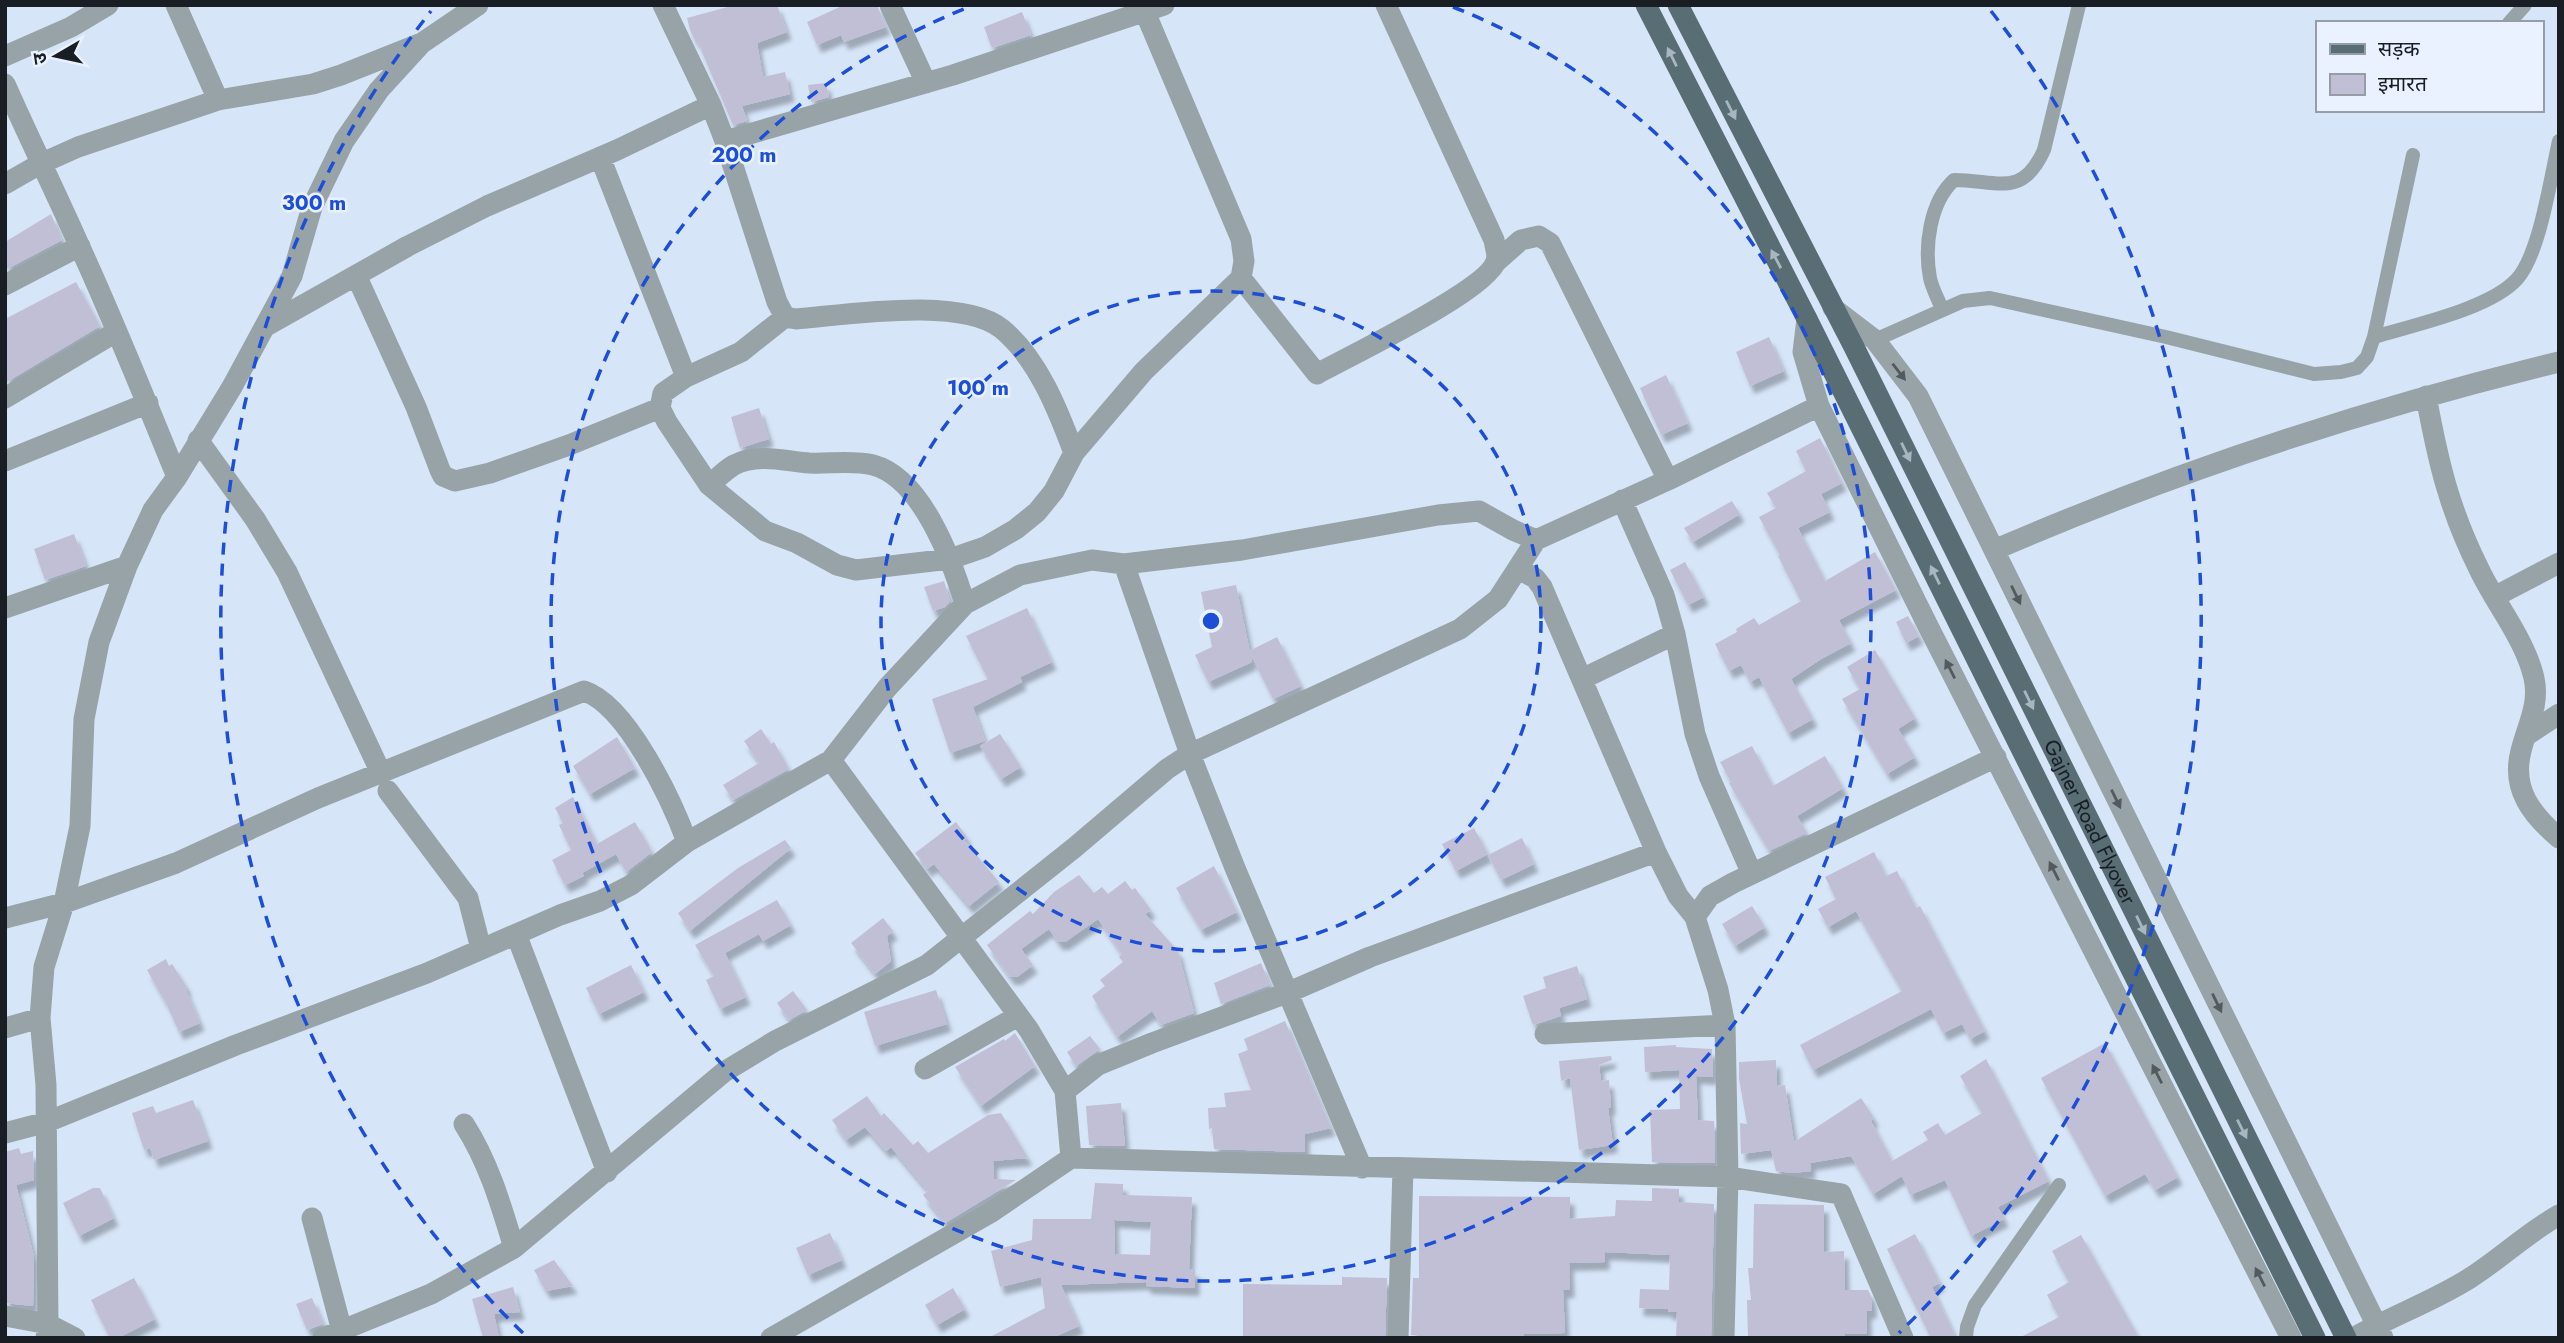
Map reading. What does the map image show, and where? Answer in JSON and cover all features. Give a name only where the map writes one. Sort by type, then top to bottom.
[{"type":"main road","name":"Gajner Road Flyover","points":[[1646,5],[1807,319],[2315,1338]]},
{"type":"main road","name":"Gajner Road Flyover","points":[[1678,5],[1854,347],[2346,1338]]},
{"type":"street","points":[[5,56],[71,27],[108,5]]},
{"type":"street","points":[[176,5],[218,100]]},
{"type":"street","points":[[5,184],[78,147],[218,100],[313,84],[341,75],[422,43],[478,5]]},
{"type":"street","points":[[663,5],[711,105],[777,302],[785,317]]},
{"type":"street","points":[[890,5],[926,83]]},
{"type":"street","points":[[1386,5],[1494,240],[1497,261]]},
{"type":"street","points":[[725,141],[926,83],[1141,10],[1241,239],[1244,261],[1241,278],[1144,371],[1074,453],[1054,491],[1037,512],[1016,530],[985,547],[950,559],[856,570],[837,565],[797,543],[765,531],[709,485],[660,408],[663,393],[686,377],[741,352],[785,317],[796,319],[921,309],[967,313],[1001,327],[1039,376],[1074,453]]},
{"type":"street","points":[[47,1331],[47,1122],[40,1018],[44,967],[64,903],[80,825],[84,719],[99,642],[127,566],[153,510],[177,477],[232,387],[292,276],[312,207],[344,141],[379,90],[422,43]]},
{"type":"street","points":[[5,84],[80,246],[177,477]]},
{"type":"street","points":[[266,326],[487,206],[711,105]]},
{"type":"street","points":[[600,157],[686,377]]},
{"type":"street","points":[[1241,278],[1317,374],[1464,294],[1487,277],[1497,261],[1521,240],[1539,236],[1550,243],[1668,480]]},
{"type":"street","points":[[5,285],[80,246]]},
{"type":"street","points":[[356,275],[416,407],[440,470],[443,476],[449,479],[467,479],[515,466],[660,408]]},
{"type":"street","points":[[1833,308],[1875,340],[1918,396],[2379,1331]]},
{"type":"street","points":[[1807,319],[1802,352],[1819,406],[2291,1338]]},
{"type":"street","points":[[5,398],[116,332]]},
{"type":"street","points":[[1994,550],[2166,480],[2426,396],[2558,362]]},
{"type":"street","points":[[2426,396],[2442,479],[2456,521],[2494,597],[2529,658],[2535,682],[2536,702],[2520,752],[2519,776],[2524,799],[2541,823],[2559,838]]},
{"type":"street","points":[[5,461],[148,403]]},
{"type":"street","points":[[312,1218],[332,1334],[431,1294],[514,1248],[724,1072],[775,1041],[927,965],[960,936],[1074,848],[1167,769],[1190,754],[1461,629],[1498,599],[1536,540],[1668,480],[1819,406]]},
{"type":"street","points":[[198,440],[256,519],[287,572],[385,782],[468,898],[481,949]]},
{"type":"street","points":[[709,485],[734,465],[764,459],[874,465],[892,475],[916,497],[937,528],[965,604]]},
{"type":"street","points":[[1622,500],[1664,595],[1675,634],[1695,734],[1709,776],[1752,874]]},
{"type":"street","points":[[5,1133],[47,1122],[236,1045],[427,972],[600,901],[631,885],[687,842],[831,760],[887,688],[965,604],[1020,575],[1092,560],[1124,564],[1242,550],[1438,515],[1479,511],[1536,540]]},
{"type":"street","points":[[2494,597],[2559,563]]},
{"type":"street","points":[[1124,564],[1190,754],[1287,993],[1362,1168]]},
{"type":"street","points":[[5,608],[127,566]]},
{"type":"street","points":[[1518,569],[1535,578],[1542,587],[1656,852],[1678,896],[1695,918],[1718,990],[1725,1025],[1728,1177],[1724,1338]]},
{"type":"street","points":[[1582,679],[1675,634]]},
{"type":"street","points":[[5,918],[64,903],[176,863],[318,798],[385,782],[583,691],[596,695],[632,736],[665,789],[687,842]]},
{"type":"street","points":[[2527,735],[2559,714]]},
{"type":"street","points":[[1695,918],[1710,896],[1996,757]]},
{"type":"street","points":[[831,760],[1030,1030],[1065,1091],[1070,1158]]},
{"type":"street","points":[[1065,1091],[1098,1065],[1287,993],[1370,957],[1656,852]]},
{"type":"street","points":[[516,934],[607,1172]]},
{"type":"street","points":[[925,1069],[1018,1016]]},
{"type":"street","points":[[5,1028],[40,1018]]},
{"type":"street","points":[[1545,1034],[1725,1025]]},
{"type":"street","points":[[464,1124],[489,1169],[514,1248]]},
{"type":"street","points":[[771,1338],[990,1213],[1070,1158],[1728,1177],[1841,1194],[1903,1338]]},
{"type":"street","points":[[1398,1338],[1403,1168]]},
{"type":"street","points":[[2353,1338],[2379,1331],[2470,1278],[2559,1215]]},
{"type":"street","points":[[5,1316],[75,1338]]},
{"type":"lane","points":[[1942,309],[1930,279],[1928,250],[1937,203],[1944,189],[1954,180],[2004,183],[2022,181],[2035,169],[2044,150],[2079,5]]},
{"type":"lane","points":[[2511,21],[2525,5]]},
{"type":"lane","points":[[2374,337],[2461,310],[2497,295],[2518,278],[2531,254],[2559,141]]},
{"type":"lane","points":[[1875,340],[1963,301],[1990,298],[2314,374],[2357,368],[2367,357],[2374,337],[2413,155]]},
{"type":"lane","points":[[1966,1338],[1975,1305],[2059,1185]]},
{"type":"building","points":[[735,5],[777,5],[787,32],[757,43],[763,77],[785,72],[790,94],[742,106],[747,121],[733,125],[687,18]]},
{"type":"building","points":[[844,5],[877,5],[886,27],[844,42],[841,35],[817,45],[807,22]]},
{"type":"building","points":[[1022,12],[1031,35],[992,48],[984,27]]},
{"type":"building","points":[[826,83],[829,97],[811,102],[808,85]]},
{"type":"building","points":[[51,214],[62,240],[5,270],[5,242]]},
{"type":"building","points":[[76,282],[100,326],[5,383],[5,319]]},
{"type":"building","points":[[1769,337],[1784,371],[1750,386],[1736,352]]},
{"type":"building","points":[[1666,375],[1688,423],[1661,435],[1640,388]]},
{"type":"building","points":[[759,408],[769,439],[740,448],[731,417]]},
{"type":"building","points":[[1820,438],[1842,483],[1821,494],[1830,512],[1798,528],[1825,581],[1875,552],[1896,590],[1839,620],[1851,643],[1791,679],[1813,719],[1788,733],[1759,677],[1750,682],[1741,665],[1729,671],[1715,644],[1737,632],[1736,629],[1754,618],[1759,625],[1801,601],[1759,517],[1776,508],[1767,493],[1806,471],[1796,451]]},
{"type":"building","points":[[1732,501],[1740,514],[1693,542],[1684,528]]},
{"type":"building","points":[[74,534],[86,566],[45,580],[34,549]]},
{"type":"building","points":[[1685,562],[1704,597],[1688,605],[1670,570]]},
{"type":"building","points":[[944,581],[950,601],[945,607],[933,611],[924,587]]},
{"type":"building","points":[[1236,585],[1252,662],[1208,682],[1195,655],[1212,647],[1201,592]]},
{"type":"building","points":[[1027,608],[1052,662],[1020,677],[1022,682],[973,707],[985,741],[950,753],[932,699],[988,679],[966,636]]},
{"type":"building","points":[[1908,616],[1919,636],[1906,643],[1896,622]]},
{"type":"building","points":[[1277,637],[1301,686],[1273,699],[1249,651]]},
{"type":"building","points":[[1875,650],[1915,718],[1898,729],[1915,757],[1887,774],[1842,699],[1860,689],[1847,667]]},
{"type":"building","points":[[761,729],[771,744],[774,742],[789,769],[733,800],[723,785],[759,763],[744,741]]},
{"type":"building","points":[[1000,734],[1021,767],[1001,779],[980,746]]},
{"type":"building","points":[[617,737],[635,768],[590,794],[573,766]]},
{"type":"building","points":[[1752,746],[1773,786],[1825,756],[1843,788],[1797,816],[1807,833],[1769,851],[1729,783],[1731,782],[1720,762]]},
{"type":"building","points":[[573,797],[597,844],[635,822],[652,852],[626,872],[616,854],[582,873],[584,876],[565,885],[552,860],[571,850],[559,825],[563,823],[555,808]]},
{"type":"building","points":[[956,822],[967,837],[964,840],[999,882],[969,906],[934,864],[927,869],[915,853]]},
{"type":"building","points":[[1474,828],[1488,854],[1456,871],[1442,844]]},
{"type":"building","points":[[1522,838],[1534,864],[1501,880],[1488,855]]},
{"type":"building","points":[[785,840],[791,848],[690,931],[678,913],[738,868]]},
{"type":"building","points":[[1874,852],[1886,876],[1897,871],[1916,908],[1920,906],[1985,1031],[1970,1039],[1962,1024],[1943,1033],[1931,1009],[1813,1070],[1800,1045],[1902,991],[1856,911],[1828,927],[1818,909],[1836,899],[1825,877]]},
{"type":"building","points":[[1214,866],[1237,912],[1201,930],[1176,888]]},
{"type":"building","points":[[1079,875],[1094,893],[1102,887],[1108,894],[1125,881],[1132,890],[1135,888],[1151,910],[1145,914],[1178,951],[1194,1013],[1161,1025],[1152,1011],[1117,1037],[1092,996],[1105,986],[1100,980],[1123,962],[1119,957],[1122,954],[1098,919],[1065,942],[1058,942],[1049,929],[1021,949],[1033,965],[1017,977],[1010,977],[987,945],[1030,911],[1033,914],[1054,892]]},
{"type":"building","points":[[777,900],[791,925],[763,941],[759,934],[725,953],[746,997],[720,1009],[706,980],[714,976],[695,945]]},
{"type":"building","points":[[1752,906],[1765,927],[1735,946],[1722,924]]},
{"type":"building","points":[[883,918],[893,931],[887,936],[891,961],[875,974],[851,943]]},
{"type":"building","points":[[166,959],[187,987],[185,988],[200,1023],[179,1032],[147,970]]},
{"type":"building","points":[[1261,963],[1270,985],[1221,1004],[1214,983]]},
{"type":"building","points":[[631,965],[644,992],[599,1014],[586,988]]},
{"type":"building","points":[[1577,966],[1587,999],[1559,1008],[1561,1016],[1533,1025],[1523,996],[1546,988],[1543,977]]},
{"type":"building","points":[[936,990],[947,1024],[875,1046],[864,1012]]},
{"type":"building","points":[[793,991],[807,1010],[789,1020],[777,1003]]},
{"type":"building","points":[[1285,1021],[1331,1128],[1305,1134],[1305,1152],[1214,1149],[1208,1108],[1226,1107],[1224,1093],[1251,1090],[1238,1054],[1248,1050],[1244,1039]]},
{"type":"building","points":[[1015,1033],[1035,1066],[981,1106],[955,1067]]},
{"type":"building","points":[[1090,1036],[1100,1049],[1076,1066],[1067,1052]]},
{"type":"building","points":[[2105,1043],[2178,1177],[2155,1190],[2145,1174],[2105,1196],[2041,1078]]},
{"type":"building","points":[[1676,1045],[1712,1049],[1713,1077],[1696,1076],[1698,1120],[1714,1121],[1715,1163],[1652,1162],[1650,1110],[1680,1109],[1679,1070],[1645,1072],[1644,1047]]},
{"type":"building","points":[[1611,1056],[1612,1060],[1599,1065],[1601,1081],[1609,1080],[1611,1107],[1608,1108],[1613,1145],[1579,1150],[1570,1078],[1561,1081],[1559,1061]]},
{"type":"building","points":[[1986,1059],[2049,1181],[1998,1207],[2004,1219],[1971,1236],[1945,1180],[1910,1195],[1902,1176],[1873,1194],[1851,1156],[1810,1163],[1811,1171],[1792,1173],[1776,1171],[1771,1150],[1741,1154],[1740,1123],[1747,1124],[1739,1079],[1739,1062],[1776,1060],[1777,1086],[1785,1085],[1794,1142],[1861,1098],[1874,1118],[1871,1121],[1892,1161],[1928,1140],[1923,1132],[1938,1123],[1945,1135],[1982,1113],[1960,1076]]},
{"type":"building","points":[[867,1096],[881,1116],[884,1113],[913,1145],[918,1141],[928,1153],[988,1115],[1001,1113],[1028,1158],[993,1161],[994,1179],[1016,1180],[945,1223],[923,1195],[928,1191],[891,1147],[886,1151],[865,1127],[846,1140],[832,1120]]},
{"type":"building","points":[[193,1100],[208,1141],[154,1160],[150,1148],[144,1150],[132,1113],[153,1106],[156,1113]]},
{"type":"building","points":[[1121,1103],[1125,1146],[1089,1145],[1086,1106]]},
{"type":"building","points":[[19,1148],[21,1154],[33,1151],[34,1180],[16,1185],[34,1257],[33,1306],[5,1303],[5,1152]]},
{"type":"building","points":[[1095,1183],[1123,1184],[1123,1195],[1192,1197],[1189,1270],[1195,1269],[1195,1288],[1146,1286],[1146,1282],[1061,1285],[1079,1326],[1052,1338],[988,1338],[1045,1308],[1041,1277],[1000,1287],[991,1251],[1032,1240],[1033,1219],[1091,1219]],"holes":[[[1114,1220],[1151,1222],[1150,1255],[1115,1254]]]},
{"type":"building","points":[[93,1188],[100,1188],[114,1218],[79,1236],[63,1203]]},
{"type":"building","points":[[1652,1188],[1679,1189],[1679,1202],[1714,1204],[1711,1338],[1676,1338],[1677,1312],[1639,1308],[1640,1289],[1669,1290],[1670,1255],[1605,1252],[1605,1262],[1569,1263],[1570,1290],[1563,1290],[1565,1333],[1524,1334],[1524,1338],[1411,1335],[1413,1278],[1419,1278],[1419,1196],[1570,1197],[1570,1219],[1615,1216],[1616,1200],[1652,1201]]},
{"type":"building","points":[[1754,1204],[1824,1205],[1824,1252],[1844,1251],[1845,1290],[1868,1290],[1872,1298],[1872,1311],[1867,1311],[1867,1334],[1845,1334],[1845,1338],[1748,1338],[1747,1300],[1751,1300],[1748,1268],[1753,1268]]},
{"type":"building","points":[[830,1233],[842,1260],[808,1275],[796,1248]]},
{"type":"building","points":[[1915,1234],[1940,1283],[1932,1287],[1956,1338],[1931,1338],[1887,1249]]},
{"type":"building","points":[[2081,1235],[2139,1338],[2019,1338],[2059,1317],[2047,1295],[2069,1282],[2052,1251]]},
{"type":"building","points":[[554,1260],[573,1286],[546,1291],[534,1270]]},
{"type":"building","points":[[1342,1277],[1387,1278],[1385,1338],[1243,1338],[1243,1284],[1342,1285]]},
{"type":"building","points":[[134,1278],[155,1319],[118,1338],[110,1338],[91,1300]]},
{"type":"building","points":[[513,1287],[520,1312],[494,1314],[499,1338],[483,1338],[472,1299]]},
{"type":"building","points":[[953,1288],[965,1309],[937,1325],[925,1305]]},
{"type":"building","points":[[312,1298],[323,1324],[307,1330],[296,1304]]}]
